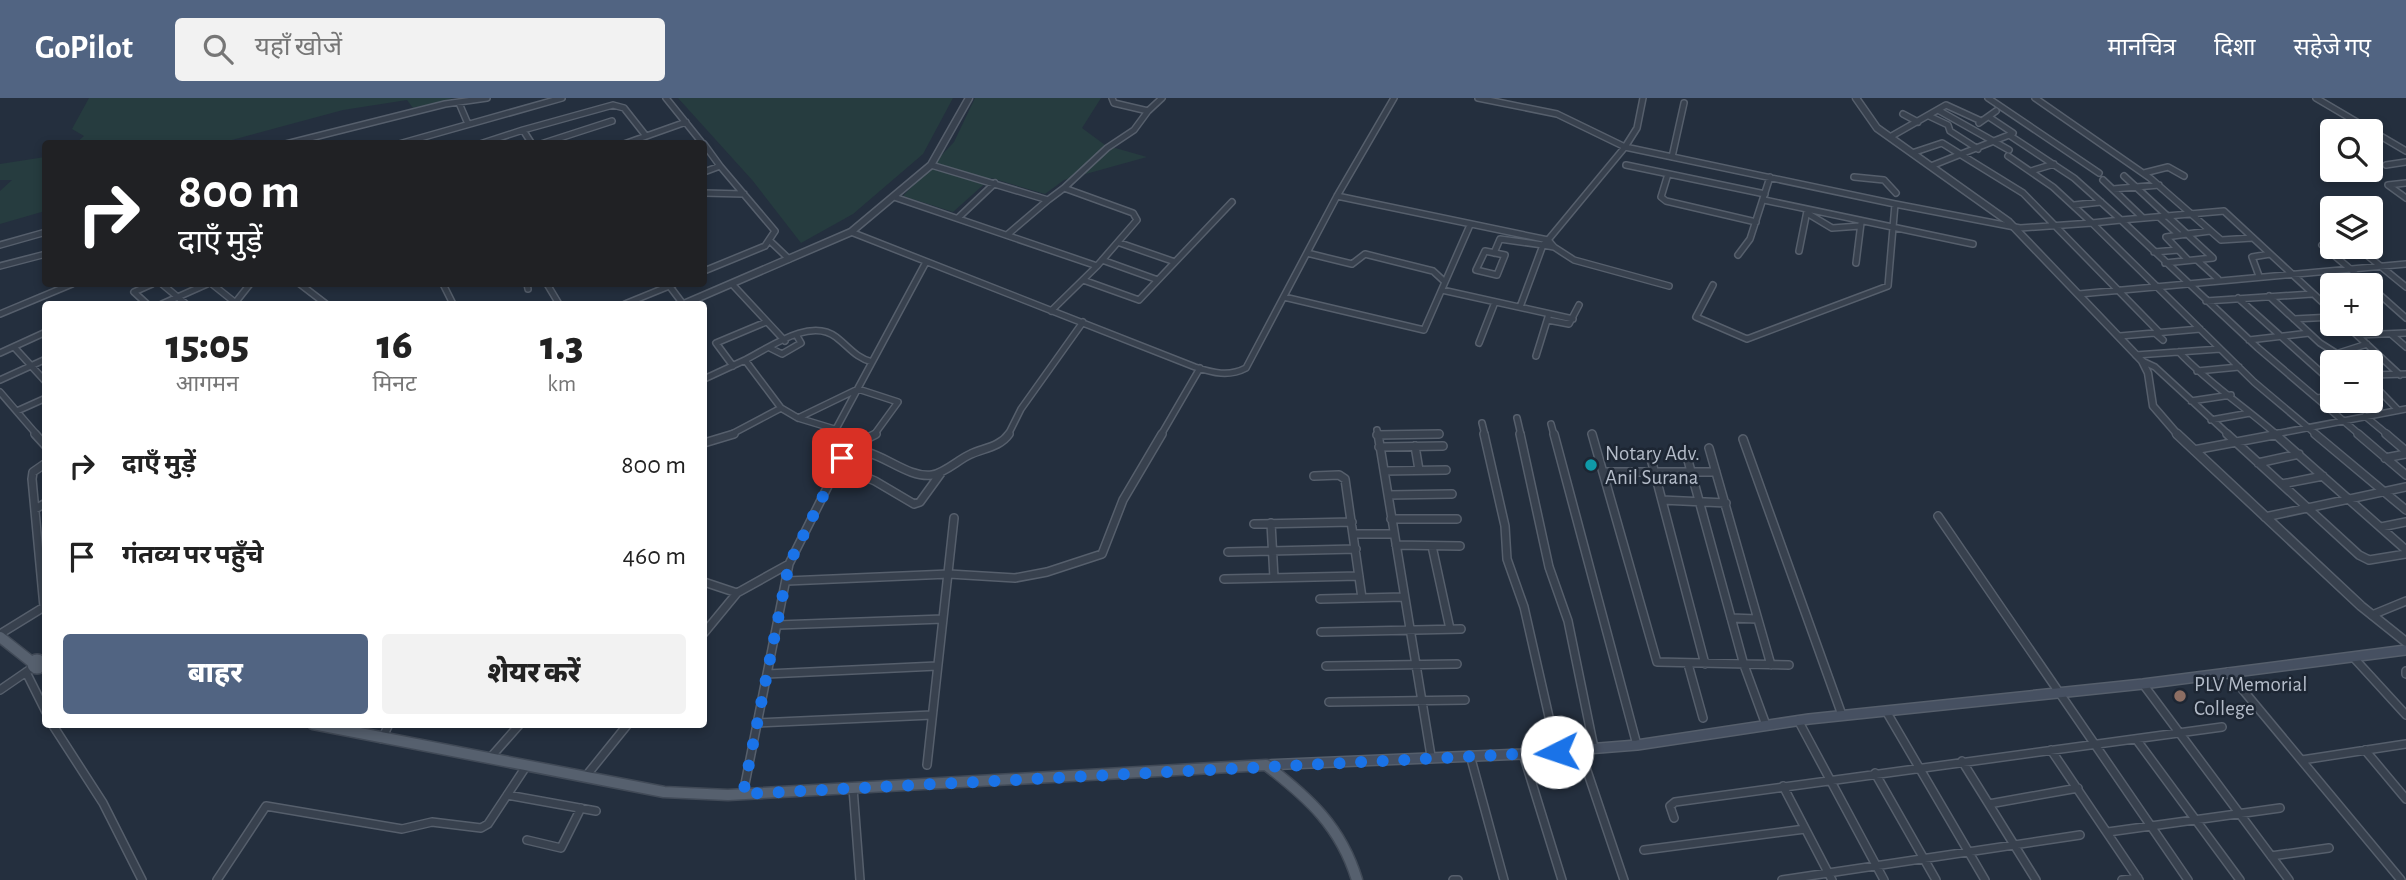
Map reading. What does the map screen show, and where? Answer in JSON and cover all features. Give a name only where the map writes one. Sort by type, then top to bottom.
[{"type":"main road","points":[[0,635],[38,665]]},
{"type":"main road","points":[[332,728],[664,792],[743,794],[1431,756],[1557,752],[1637,745],[1798,720],[2143,684],[2406,650]]},
{"type":"main road","points":[[1266,765],[1313,802],[1334,824],[1344,839],[1357,880]]},
{"type":"street","points":[[302,140],[445,104],[487,98]]},
{"type":"street","points":[[413,140],[562,98]]},
{"type":"street","points":[[667,98],[700,140]]},
{"type":"street","points":[[691,301],[850,232],[931,164],[969,98]]},
{"type":"street","points":[[1112,98],[1114,103],[1148,111]]},
{"type":"street","points":[[1007,235],[1107,148],[1131,133],[1162,98]]},
{"type":"street","points":[[850,232],[1200,368],[1227,374],[1246,368],[1337,196],[1394,98]]},
{"type":"street","points":[[1478,98],[1557,114],[1625,147],[2015,228],[2057,227],[2224,211],[2320,302]]},
{"type":"street","points":[[1520,307],[1541,247],[1625,147],[1637,128],[1643,98]]},
{"type":"street","points":[[1856,98],[1870,123],[2015,228],[2139,358],[2148,373],[2153,406],[2194,450],[2372,615],[2406,642]]},
{"type":"street","points":[[1988,98],[2099,173]]},
{"type":"street","points":[[2035,98],[2144,173],[2222,241],[2252,238]]},
{"type":"street","points":[[2316,98],[2406,151]]},
{"type":"street","points":[[459,103],[468,124]]},
{"type":"street","points":[[1672,157],[1684,103]]},
{"type":"street","points":[[492,140],[602,105],[624,108],[646,136]]},
{"type":"street","points":[[1890,138],[1946,105],[1981,121]]},
{"type":"street","points":[[1938,110],[1994,141],[2074,205],[2239,367],[2406,510]]},
{"type":"street","points":[[1972,128],[1996,111]]},
{"type":"street","points":[[1903,114],[1918,122]]},
{"type":"street","points":[[1929,116],[1948,125],[1949,130],[1978,149]]},
{"type":"street","points":[[1989,117],[2101,202],[2249,340],[2406,475]]},
{"type":"street","points":[[553,140],[612,121]]},
{"type":"street","points":[[635,140],[686,122]]},
{"type":"street","points":[[1931,166],[2029,127]]},
{"type":"street","points":[[523,130],[529,140]]},
{"type":"street","points":[[1912,153],[1940,142],[2023,193],[2119,289],[2163,340]]},
{"type":"street","points":[[707,149],[775,231],[770,241],[707,270]]},
{"type":"street","points":[[2386,165],[2406,162]]},
{"type":"street","points":[[931,164],[1048,200]]},
{"type":"street","points":[[2031,171],[2054,164]]},
{"type":"street","points":[[1626,165],[1765,197],[1807,211],[1973,244]]},
{"type":"street","points":[[707,171],[720,166]]},
{"type":"street","points":[[2144,173],[2168,167],[2184,176]]},
{"type":"street","points":[[1668,174],[1661,197],[1666,201],[1756,222]]},
{"type":"street","points":[[2124,176],[2213,258],[2165,263]]},
{"type":"street","points":[[1738,255],[1751,239],[1770,177]]},
{"type":"street","points":[[1854,177],[1879,178],[1891,184],[1896,193]]},
{"type":"street","points":[[2103,180],[2143,218]]},
{"type":"street","points":[[958,218],[995,183]]},
{"type":"street","points":[[2406,183],[2388,185],[2406,198]]},
{"type":"street","points":[[2113,189],[2159,186]]},
{"type":"street","points":[[1051,310],[1120,243],[1137,220],[1133,212],[1063,188]]},
{"type":"street","points":[[707,193],[744,194]]},
{"type":"street","points":[[1337,196],[1548,240],[1571,259],[1669,286]]},
{"type":"street","points":[[894,197],[1097,266]]},
{"type":"street","points":[[1083,280],[1139,300],[1232,202]]},
{"type":"street","points":[[2074,205],[2101,202]]},
{"type":"street","points":[[1713,285],[1696,317],[1749,339],[1888,286],[1895,204]]},
{"type":"street","points":[[1807,211],[1821,225],[1831,228],[1847,230],[1861,223]]},
{"type":"street","points":[[1799,251],[1807,211]]},
{"type":"street","points":[[2159,217],[2179,235]]},
{"type":"street","points":[[1856,263],[1861,223]]},
{"type":"street","points":[[1284,297],[1424,330],[1470,225]]},
{"type":"street","points":[[2188,260],[2166,237],[2210,231]]},
{"type":"street","points":[[1494,253],[1502,232]]},
{"type":"street","points":[[0,244],[42,233]]},
{"type":"street","points":[[1500,239],[1554,247]]},
{"type":"street","points":[[770,241],[789,259]]},
{"type":"street","points":[[1120,243],[1175,262]]},
{"type":"street","points":[[2154,252],[2178,250]]},
{"type":"street","points":[[1485,251],[1494,253],[1505,255],[1497,275],[1476,270],[1485,251]]},
{"type":"street","points":[[1307,253],[1352,264],[1357,263],[1361,254],[1365,254],[1433,271],[1446,282]]},
{"type":"street","points":[[2259,276],[2252,257],[2270,254]]},
{"type":"street","points":[[0,266],[42,255]]},
{"type":"street","points":[[2339,259],[2356,273]]},
{"type":"street","points":[[2372,259],[2406,287]]},
{"type":"street","points":[[1102,260],[1158,280]]},
{"type":"street","points":[[2197,260],[2218,279]]},
{"type":"street","points":[[836,429],[926,261]]},
{"type":"street","points":[[2079,294],[2218,279],[2406,264]]},
{"type":"street","points":[[732,284],[785,341]]},
{"type":"street","points":[[0,314],[65,287]]},
{"type":"street","points":[[144,301],[134,292],[145,287]]},
{"type":"street","points":[[166,287],[183,301]]},
{"type":"street","points":[[169,301],[203,287]]},
{"type":"street","points":[[214,287],[232,301]]},
{"type":"street","points":[[304,287],[322,301]]},
{"type":"street","points":[[632,301],[664,287]]},
{"type":"street","points":[[1442,289],[1520,307],[1567,325],[1579,305]]},
{"type":"street","points":[[2206,301],[2312,294]]},
{"type":"street","points":[[2269,296],[2325,348],[2331,350]]},
{"type":"street","points":[[2238,298],[2320,372]]},
{"type":"street","points":[[2383,298],[2406,318]]},
{"type":"street","points":[[1479,343],[1495,302]]},
{"type":"street","points":[[2294,319],[2320,316]]},
{"type":"street","points":[[1536,356],[1548,317]]},
{"type":"street","points":[[733,366],[716,344],[766,322]]},
{"type":"street","points":[[837,465],[876,481],[914,504],[920,502],[942,472],[965,457],[994,446],[1007,437],[1021,409],[1083,322]]},
{"type":"street","points":[[707,378],[797,336],[824,329],[832,332],[860,360],[872,362]]},
{"type":"street","points":[[2120,336],[2200,329]]},
{"type":"street","points":[[2249,340],[2309,333]]},
{"type":"street","points":[[2383,334],[2406,333]]},
{"type":"street","points":[[0,353],[42,334]]},
{"type":"street","points":[[2391,334],[2406,347]]},
{"type":"street","points":[[770,348],[782,354],[788,352],[801,343],[797,336]]},
{"type":"street","points":[[2359,336],[2403,374]]},
{"type":"street","points":[[2348,350],[2367,344]]},
{"type":"street","points":[[14,346],[42,378]]},
{"type":"street","points":[[2139,358],[2220,349]]},
{"type":"street","points":[[2179,352],[2197,371],[2231,395],[2299,454],[2406,552]]},
{"type":"street","points":[[2139,358],[2155,367],[2363,558],[2406,552]]},
{"type":"street","points":[[745,360],[781,408],[797,418],[870,439],[898,404],[894,399],[858,389],[797,418]]},
{"type":"street","points":[[0,380],[42,361]]},
{"type":"street","points":[[2197,371],[2239,367]]},
{"type":"street","points":[[787,581],[949,574],[1015,579],[1048,572],[1102,554],[1107,550],[1123,500],[1200,368]]},
{"type":"street","points":[[2383,375],[2403,374]]},
{"type":"street","points":[[0,391],[42,441]]},
{"type":"street","points":[[2191,401],[2231,395]]},
{"type":"street","points":[[2383,396],[2398,410]]},
{"type":"street","points":[[17,411],[42,400]]},
{"type":"street","points":[[707,443],[719,441],[755,418],[781,408]]},
{"type":"street","points":[[2194,450],[2406,409]]},
{"type":"street","points":[[2211,420],[2250,413]]},
{"type":"street","points":[[2365,416],[2406,452]]},
{"type":"street","points":[[1517,418],[1549,566],[1568,621],[1594,748]]},
{"type":"street","points":[[1482,423],[1505,526],[1507,559],[1524,607],[1557,752]]},
{"type":"street","points":[[1551,424],[1637,745]]},
{"type":"street","points":[[1431,756],[1377,432],[1439,434]]},
{"type":"street","points":[[1592,433],[1657,662],[1789,666]]},
{"type":"street","points":[[1743,439],[1842,715]]},
{"type":"street","points":[[1415,446],[1419,470]]},
{"type":"street","points":[[1380,447],[1443,446]]},
{"type":"street","points":[[1709,447],[1772,665]]},
{"type":"street","points":[[743,794],[789,564],[837,465],[848,452],[856,450],[909,472],[925,475],[942,472]]},
{"type":"street","points":[[2385,457],[2406,452]]},
{"type":"street","points":[[1686,453],[1744,665],[1766,725]]},
{"type":"street","points":[[2258,463],[2299,454]]},
{"type":"street","points":[[1650,455],[1705,664]]},
{"type":"street","points":[[42,466],[33,472],[42,557]]},
{"type":"street","points":[[1384,471],[1447,470]]},
{"type":"street","points":[[1603,471],[1716,471]]},
{"type":"street","points":[[1314,476],[1344,477],[1362,598]]},
{"type":"street","points":[[2282,484],[2323,476]]},
{"type":"street","points":[[2265,517],[2406,487]]},
{"type":"street","points":[[1388,495],[1452,494]]},
{"type":"street","points":[[1662,500],[1726,503]]},
{"type":"street","points":[[35,509],[42,505]]},
{"type":"street","points":[[1938,516],[2188,880]]},
{"type":"street","points":[[927,765],[954,518]]},
{"type":"street","points":[[1391,519],[1457,519]]},
{"type":"street","points":[[1254,524],[1352,522]]},
{"type":"street","points":[[2381,527],[2406,522]]},
{"type":"street","points":[[1270,523],[1274,578]]},
{"type":"street","points":[[1354,534],[1393,534]]},
{"type":"street","points":[[1395,545],[1460,546]]},
{"type":"street","points":[[1432,546],[1450,629]]},
{"type":"street","points":[[1228,552],[1356,549]]},
{"type":"street","points":[[707,630],[737,593],[789,564]]},
{"type":"street","points":[[1224,579],[1359,576]]},
{"type":"street","points":[[707,583],[737,593]]},
{"type":"street","points":[[1320,599],[1404,597]]},
{"type":"street","points":[[2372,615],[2406,601]]},
{"type":"street","points":[[0,635],[42,608]]},
{"type":"street","points":[[1731,618],[1757,619]]},
{"type":"street","points":[[778,625],[943,619]]},
{"type":"street","points":[[1321,632],[1461,629]]},
{"type":"street","points":[[2351,656],[2406,715]]},
{"type":"street","points":[[1326,666],[1457,664]]},
{"type":"street","points":[[1688,664],[1703,718]]},
{"type":"street","points":[[0,690],[38,665],[42,688]]},
{"type":"street","points":[[767,674],[937,666]]},
{"type":"street","points":[[2228,672],[2401,880]]},
{"type":"street","points":[[2143,684],[2289,880]]},
{"type":"street","points":[[1328,702],[1465,700]]},
{"type":"street","points":[[1886,711],[1985,880]]},
{"type":"street","points":[[757,723],[932,715]]},
{"type":"street","points":[[1798,720],[1884,880]]},
{"type":"street","points":[[1674,818],[1670,806],[1675,802],[2222,727]]},
{"type":"street","points":[[55,728],[103,803],[142,880]]},
{"type":"street","points":[[383,739],[387,728]]},
{"type":"street","points":[[490,758],[516,728]]},
{"type":"street","points":[[586,776],[625,728]]},
{"type":"street","points":[[2136,738],[2240,880]]},
{"type":"street","points":[[2302,760],[2406,744]]},
{"type":"street","points":[[1580,750],[1624,880]]},
{"type":"street","points":[[2051,750],[2139,879]]},
{"type":"street","points":[[2365,750],[2406,799]]},
{"type":"street","points":[[1523,754],[1562,880]]},
{"type":"street","points":[[1470,755],[1504,880]]},
{"type":"street","points":[[1962,761],[2036,880]]},
{"type":"street","points":[[217,880],[266,806],[402,829],[432,822],[481,828],[488,824],[527,764]]},
{"type":"street","points":[[1875,773],[1936,880]]},
{"type":"street","points":[[1783,786],[1830,876]]},
{"type":"street","points":[[853,787],[860,880]]},
{"type":"street","points":[[1989,804],[2078,788]]},
{"type":"street","points":[[507,795],[596,811]]},
{"type":"street","points":[[527,840],[561,848],[581,808]]},
{"type":"street","points":[[2108,832],[2280,808]]},
{"type":"street","points":[[1644,850],[1805,828]]},
{"type":"street","points":[[1782,880],[1830,876],[1877,866],[2080,835]]},
{"type":"street","points":[[2271,856],[2329,848]]},
{"type":"street","points":[[2122,880],[2139,879]]},
{"type":"street","points":[[1453,880],[1458,880]]},
{"type":"green space","points":[[89,98],[454,98],[413,108],[407,100],[343,110],[232,140],[79,140],[84,136],[72,129]]},
{"type":"green space","points":[[678,98],[953,98],[923,154],[853,214],[801,243],[753,181]]},
{"type":"green space","points":[[975,98],[1101,98],[1082,128],[1105,145],[1147,157],[1064,180],[1045,194],[991,178],[953,212],[903,196],[954,142]]},
{"type":"green space","points":[[42,157],[42,212],[0,224],[0,191],[12,180],[0,180],[0,164]]},
{"type":"place","name":"Notary Adv. Anil Surana","points":[[1591,465]]},
{"type":"place","name":"PLV Memorial College","points":[[2180,696]]},
{"type":"route","points":[[842,458],[789,564],[743,794],[1379,759],[1557,752]]}]
